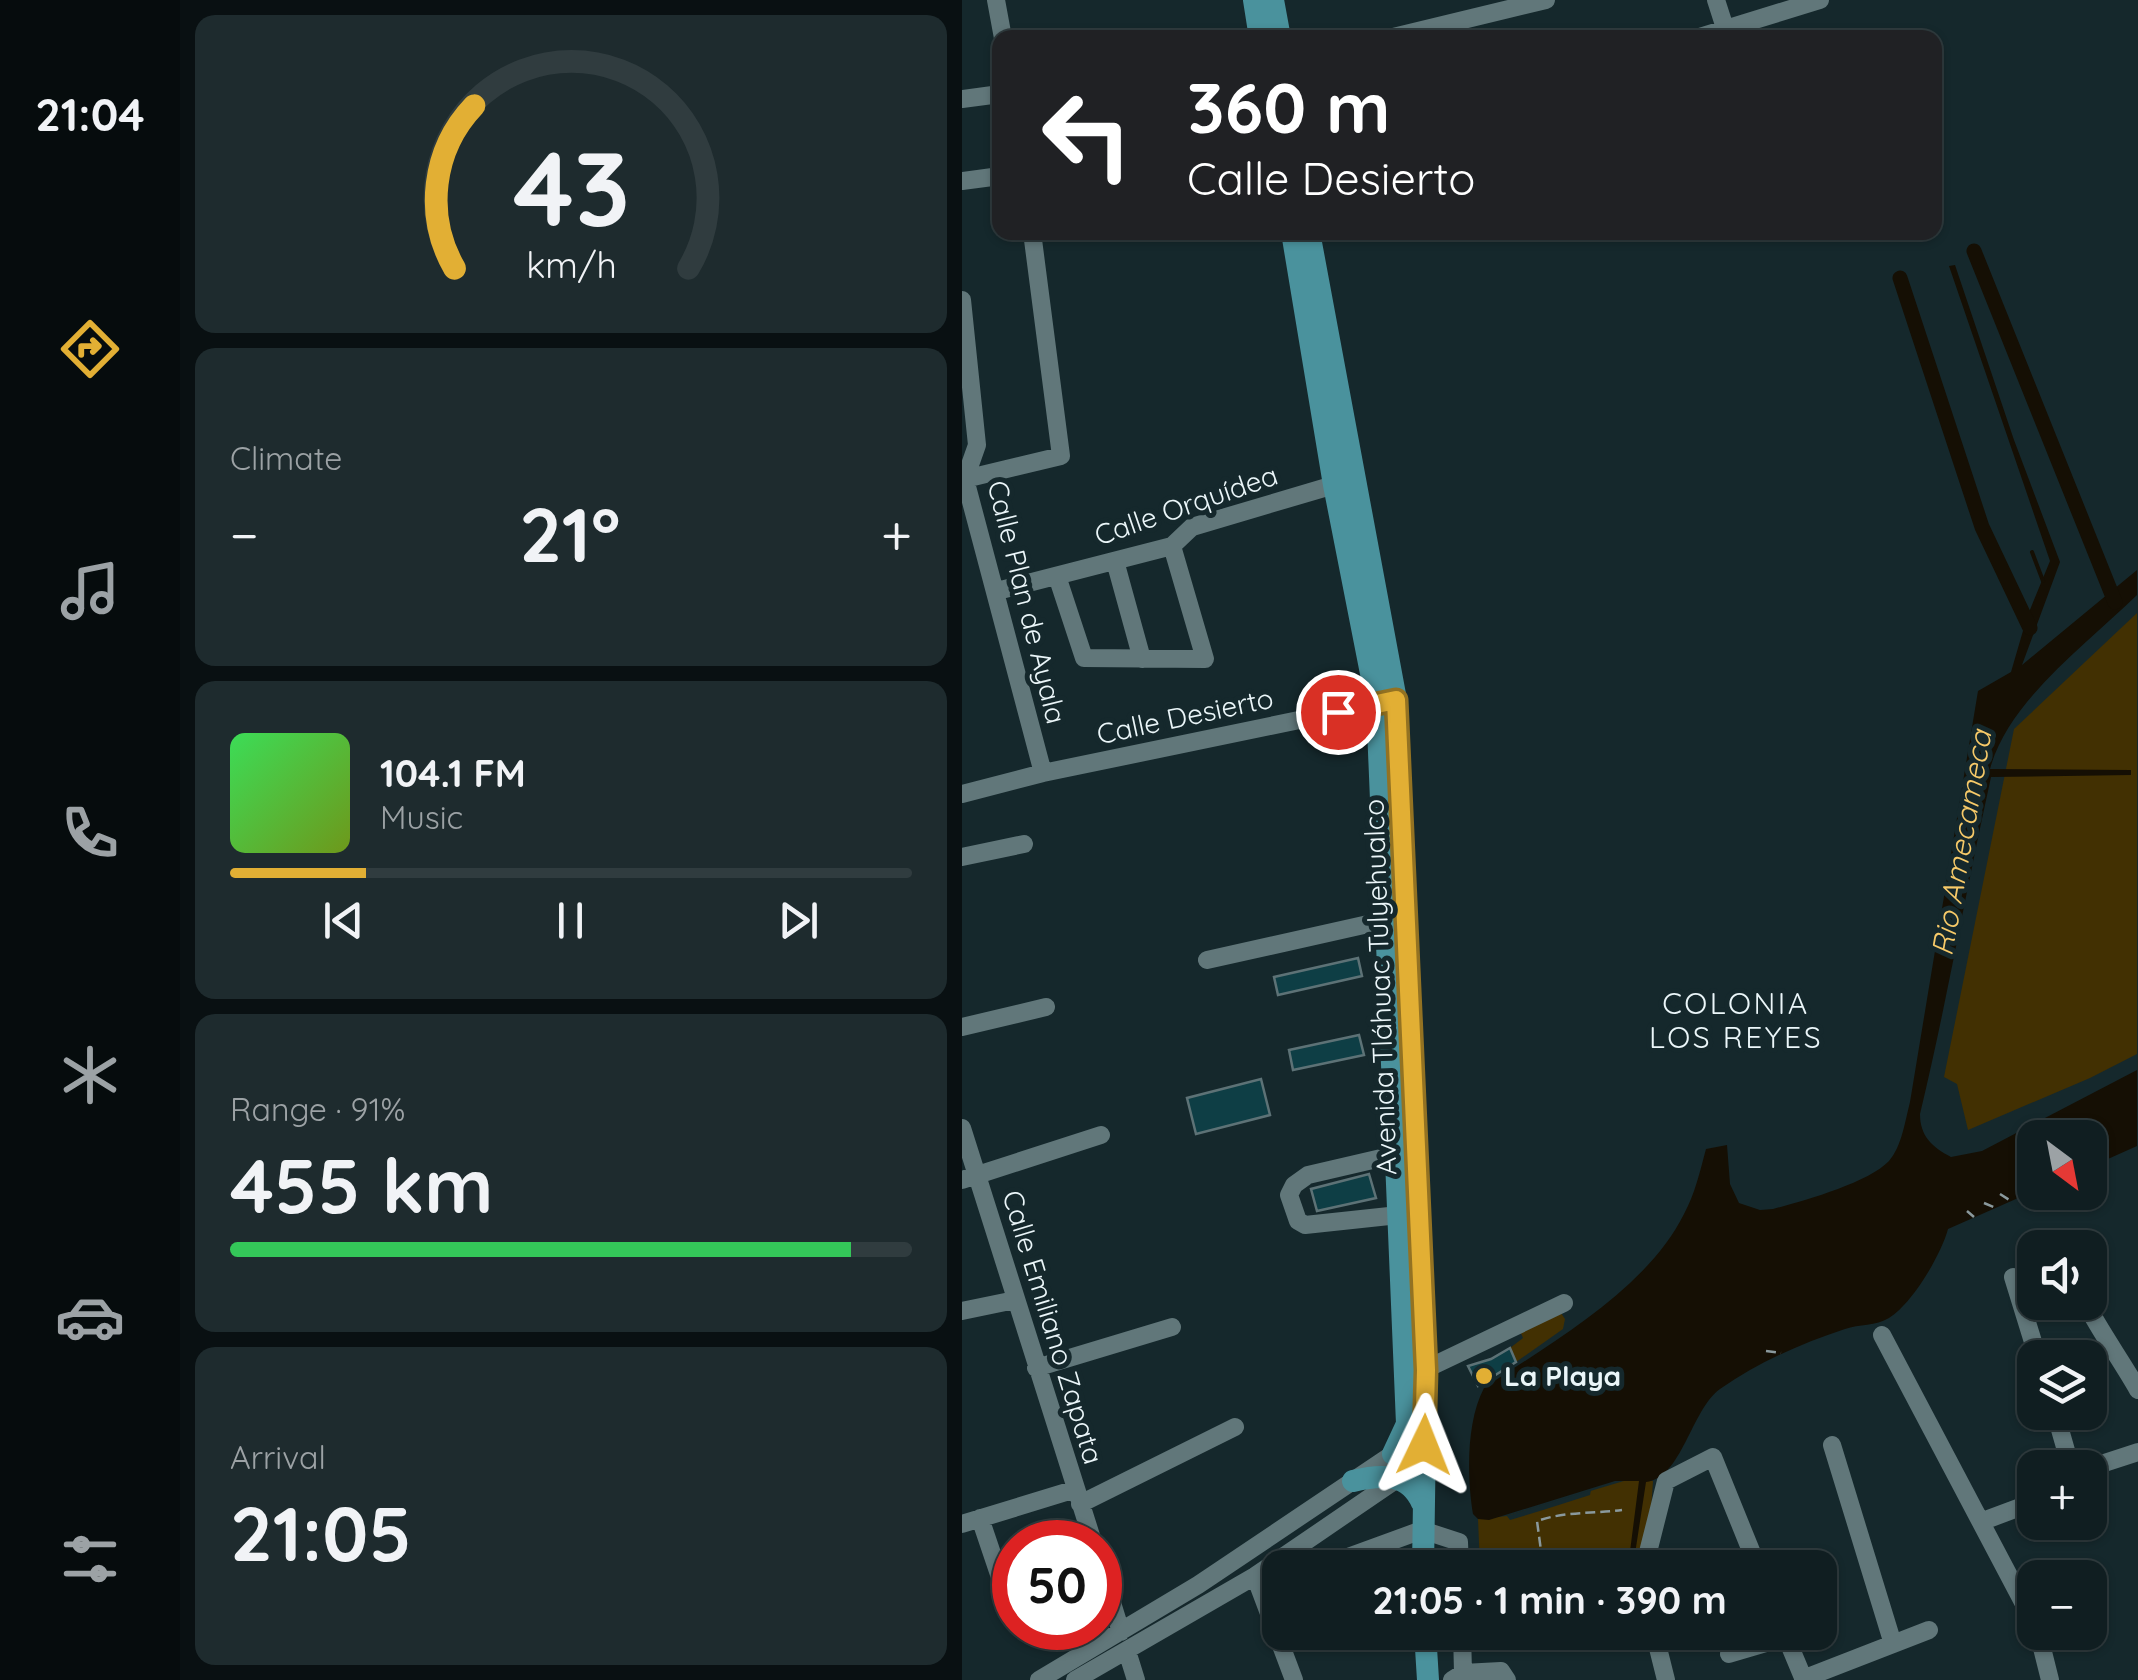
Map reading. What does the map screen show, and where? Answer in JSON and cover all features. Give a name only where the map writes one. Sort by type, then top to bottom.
[{"type":"main road","points":[[1254,0],[1259,30]]},
{"type":"main road","points":[[1274,0],[1279,30]]},
{"type":"main road","name":"Avenida Tláhuac Tulyehualco","points":[[1294,240],[1318,336],[1386,702],[1408,1214],[1406,1424],[1394,1454]]},
{"type":"main road","name":"Avenida Tláhuac Tulyehualco","points":[[1310,240],[1334,486],[1359,555]]},
{"type":"main road","name":"Avenida Tláhuac Tulyehualco","points":[[1408,1214],[1426,1370],[1423,1550]]},
{"type":"main road","points":[[1353,1481],[1397,1478],[1416,1490],[1422,1503]]},
{"type":"main road","points":[[1426,1650],[1428,1680]]},
{"type":"street","points":[[996,0],[1002,30]]},
{"type":"street","points":[[1422,30],[1546,0]]},
{"type":"street","points":[[1716,0],[1725,28]]},
{"type":"street","points":[[1719,30],[1820,0]]},
{"type":"street","points":[[962,99],[992,95]]},
{"type":"street","points":[[962,181],[992,177]]},
{"type":"street","points":[[965,478],[1061,456],[1033,240]]},
{"type":"street","points":[[962,300],[970,447]]},
{"type":"street","name":"Calle Plan de Ayala","points":[[970,447],[965,478],[1043,773]]},
{"type":"street","name":"Calle Orquídea","points":[[997,591],[1172,546],[1192,527],[1334,486]]},
{"type":"street","points":[[1057,576],[1084,658],[1205,659],[1172,546]]},
{"type":"street","points":[[1116,560],[1142,658]]},
{"type":"street","name":"Calle Desierto","points":[[963,791],[1386,702]]},
{"type":"street","points":[[962,857],[1024,844]]},
{"type":"street","points":[[1207,960],[1397,918]]},
{"type":"street","points":[[962,1026],[1046,1007]]},
{"type":"street","name":"Calle Emiliano Zapata","points":[[962,1129],[970,1178],[1015,1300],[1085,1520]]},
{"type":"street","points":[[970,1178],[1101,1135]]},
{"type":"street","points":[[1406,1152],[1308,1176],[1294,1186],[1290,1195],[1298,1221],[1305,1225],[1408,1214]]},
{"type":"street","points":[[2013,1277],[2032,1340]]},
{"type":"street","points":[[962,1311],[1015,1300]]},
{"type":"street","points":[[1426,1370],[1564,1303]]},
{"type":"street","points":[[2094,1320],[2138,1390]]},
{"type":"street","points":[[1036,1368],[1172,1327]]},
{"type":"street","points":[[1882,1335],[2017,1589]]},
{"type":"street","points":[[992,1565],[971,1521],[1078,1496],[1235,1427]]},
{"type":"street","points":[[1075,1680],[1255,1576],[1397,1478],[1424,1445]]},
{"type":"street","points":[[1832,1445],[1894,1644]]},
{"type":"street","points":[[2107,1462],[2138,1452]]},
{"type":"street","points":[[1122,1631],[1394,1454]]},
{"type":"street","points":[[1649,1550],[1666,1482],[1713,1457],[1751,1550]]},
{"type":"street","points":[[1983,1521],[2017,1508]]},
{"type":"street","points":[[1367,1550],[1422,1530],[1459,1542],[1459,1550]]},
{"type":"street","points":[[1306,1540],[1307,1550]]},
{"type":"street","points":[[1255,1576],[1262,1578]]},
{"type":"street","points":[[1255,1576],[1294,1680]]},
{"type":"street","points":[[1791,1650],[1803,1680],[1929,1630]]},
{"type":"street","points":[[1038,1680],[1090,1650]]},
{"type":"street","points":[[1460,1650],[1457,1676],[1501,1670],[1507,1680]]},
{"type":"street","points":[[1658,1650],[1666,1680]]},
{"type":"street","points":[[1729,1654],[1741,1650]]},
{"type":"street","points":[[2042,1650],[2050,1680]]},
{"type":"street","points":[[1127,1651],[1136,1680]]},
{"type":"path","points":[[2000,1194],[2012,1201]]},
{"type":"path","points":[[1984,1204],[1996,1208]]},
{"type":"path","points":[[1967,1211],[1974,1218]]},
{"type":"path","points":[[1766,1350],[1780,1352]]},
{"type":"path","points":[[1541,1550],[1538,1520],[1567,1511],[1586,1514],[1622,1510]]},
{"type":"shaded area","points":[[2137,613],[2137,1054],[1968,1130],[1957,1084],[1944,1077],[2014,729]]},
{"type":"shaded area","points":[[1561,1313],[1565,1319],[1563,1329],[1516,1362],[1510,1348],[1523,1338],[1520,1331]]},
{"type":"shaded area","points":[[1627,1480],[1653,1481],[1648,1550],[1479,1550],[1478,1519],[1507,1516]]},
{"type":"water","name":"Rio Amecameca","points":[[1955,265],[2060,562],[2022,665],[2137,570],[2137,595],[2031,697],[1999,744],[1990,769],[2131,770],[2131,775],[1991,777],[1920,1114],[1928,1140],[1951,1157],[1982,1151],[2017,1133],[2017,1199],[1948,1229],[1925,1278],[1907,1302],[1884,1321],[1845,1329],[1796,1347],[1720,1389],[1701,1412],[1669,1469],[1646,1482],[1636,1550],[1630,1550],[1639,1481],[1615,1481],[1489,1520],[1478,1519],[1473,1514],[1469,1450],[1484,1388],[1567,1333],[1646,1267],[1684,1214],[1706,1149],[1727,1145],[1730,1184],[1739,1203],[1760,1210],[1851,1184],[1879,1169],[1897,1148],[1910,1102],[1978,691],[2011,672],[2027,617],[2050,561],[1949,266]]},
{"type":"water","points":[[2137,1070],[2137,1146],[2107,1159],[2107,1120],[2041,1120]]},
{"type":"pier","points":[[1591,1490],[1590,1495],[1543,1510],[1510,1520],[1507,1516]]},
{"type":"building","points":[[1358,958],[1362,976],[1278,995],[1274,977]]},
{"type":"building","points":[[1359,1035],[1364,1055],[1293,1070],[1289,1050]]},
{"type":"building","points":[[1261,1079],[1270,1115],[1196,1134],[1187,1098]]},
{"type":"building","points":[[1369,1174],[1376,1198],[1317,1211],[1311,1189]]},
{"type":"building","name":"La Playa","points":[[1510,1348],[1516,1362],[1478,1386],[1468,1366]]},
{"type":"waterway","points":[[1974,251],[2115,602]]},
{"type":"waterway","points":[[1900,278],[1982,527],[2030,628]]},
{"type":"waterway","points":[[2032,552],[2043,581]]},
{"type":"place","name":"La Playa","points":[[1484,1376]]},
{"type":"district","name":"COLONIA LOS REYES","points":[[1736,1021]]},
{"type":"route","points":[[1338,712],[1396,700],[1426,1370],[1424,1445]]}]
